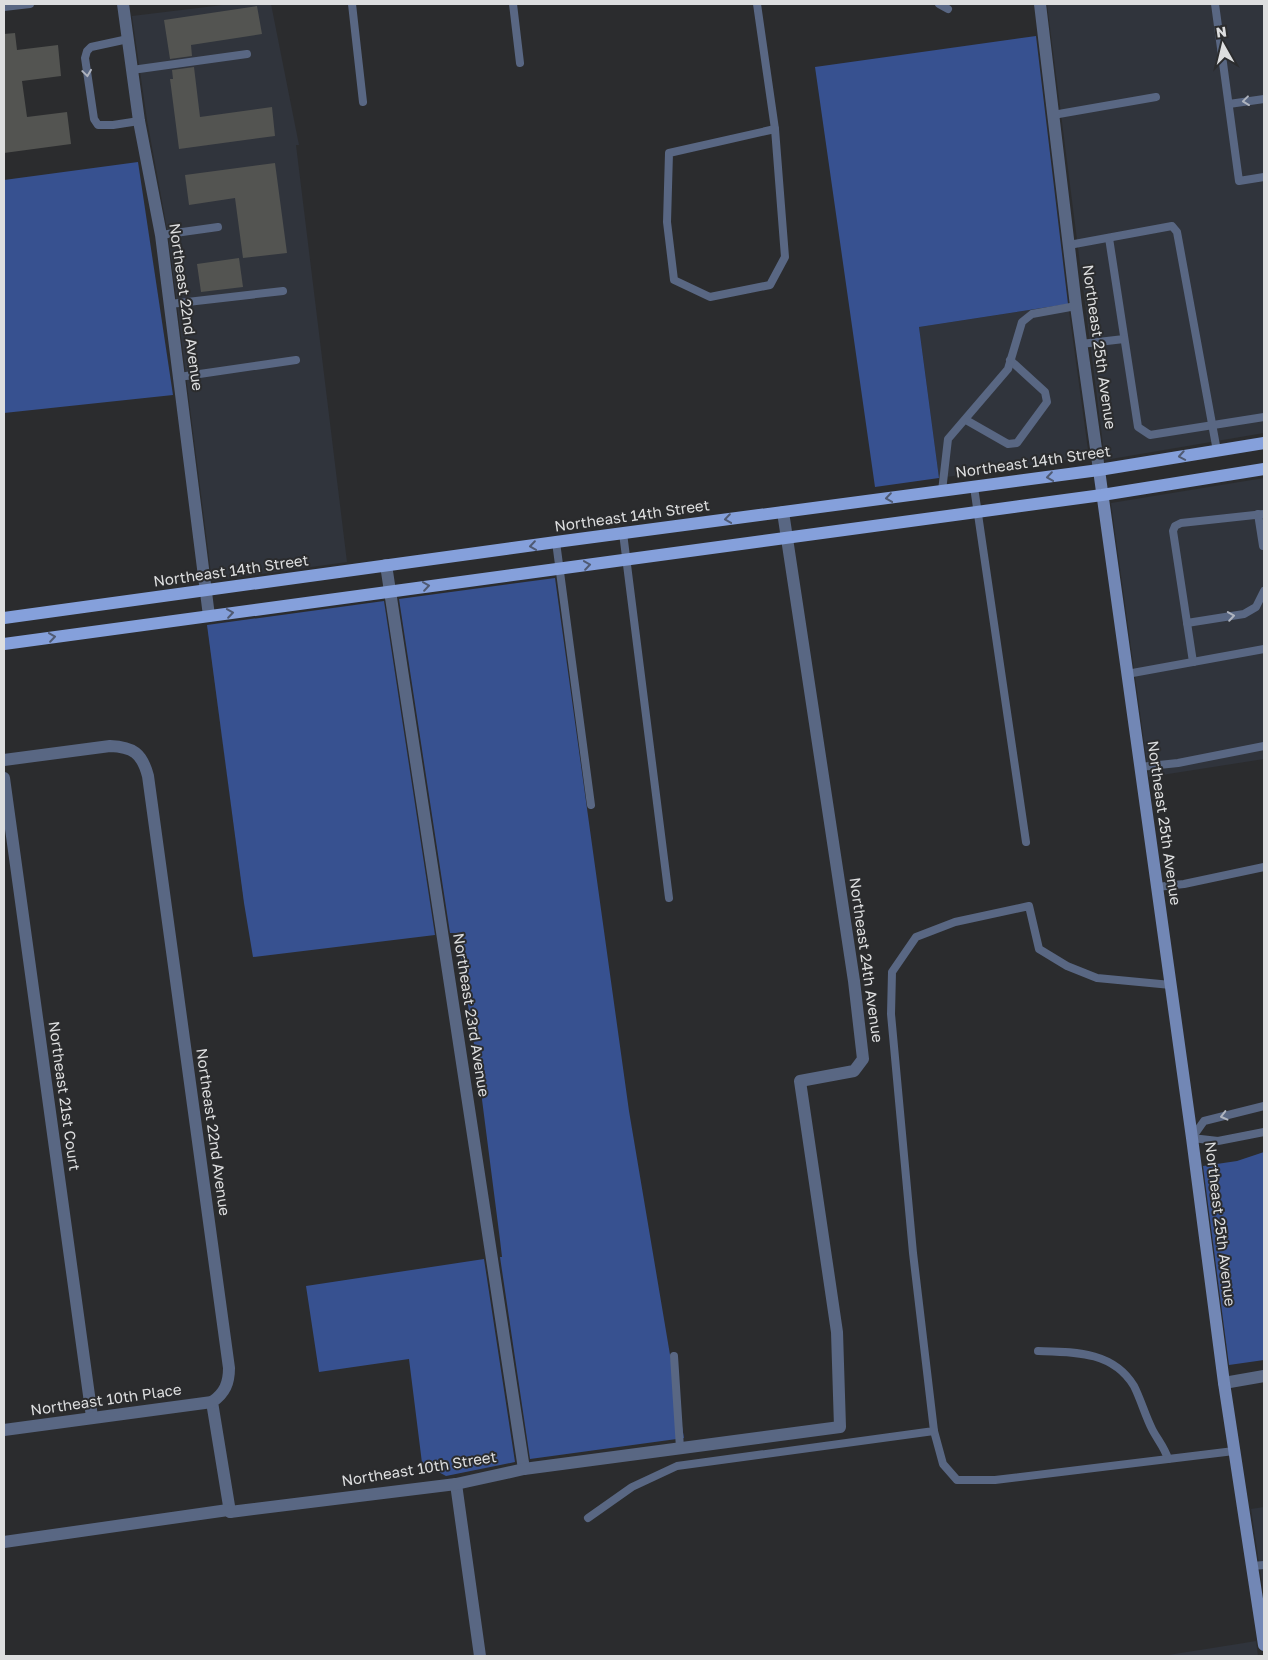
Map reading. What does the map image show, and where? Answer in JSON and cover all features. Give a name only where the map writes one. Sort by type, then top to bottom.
[{"type":"main road","name":"Northeast 14th Street","points":[[4,618],[1099,470],[1264,443]]},
{"type":"main road","points":[[4,644],[1102,495],[1264,469]]},
{"type":"main road","name":"Northeast 25th Avenue","points":[[1099,470],[1192,1138],[1224,1383],[1234,1451],[1258,1566],[1264,1645]]},
{"type":"street","name":"Northeast 22nd Avenue","points":[[123,4],[170,304],[209,616]]},
{"type":"street","name":"Northeast 25th Avenue","points":[[1040,4],[1076,306],[1099,470]]},
{"type":"street","name":"Northeast 24th Avenue","points":[[782,512],[854,981],[863,1059],[854,1071],[800,1081],[837,1332],[840,1426]]},
{"type":"street","name":"Northeast 23rd Avenue","points":[[386,565],[524,1469]]},
{"type":"street","name":"Northeast 22nd Avenue","points":[[4,760],[110,746],[125,747],[137,753],[145,763],[229,1368],[226,1388],[220,1397],[212,1402]]},
{"type":"street","name":"Northeast 21st Court","points":[[4,778],[92,1417]]},
{"type":"street","points":[[1224,1383],[1264,1376]]},
{"type":"street","name":"Northeast 10th Place","points":[[4,1430],[212,1402]]},
{"type":"street","points":[[212,1402],[230,1512]]},
{"type":"street","name":"Northeast 10th Street","points":[[4,1542],[228,1510],[230,1512],[456,1484],[524,1469],[840,1426]]},
{"type":"street","points":[[456,1484],[480,1656]]},
{"type":"lane","points":[[4,7],[30,4]]},
{"type":"lane","points":[[352,4],[363,102]]},
{"type":"lane","points":[[513,4],[520,63]]},
{"type":"lane","points":[[756,4],[775,129],[785,257],[770,285],[710,297],[674,280],[667,222],[669,153],[775,129]]},
{"type":"lane","points":[[940,4],[948,9]]},
{"type":"lane","points":[[1215,4],[1239,181],[1264,177]]},
{"type":"lane","points":[[128,39],[91,47],[86,51],[85,58],[94,119],[98,125],[140,121]]},
{"type":"lane","points":[[132,70],[247,54]]},
{"type":"lane","points":[[1053,115],[1156,97]]},
{"type":"lane","points":[[1229,104],[1264,99]]},
{"type":"lane","points":[[1069,246],[1172,226],[1178,232],[1216,450]]},
{"type":"lane","points":[[160,235],[218,227]]},
{"type":"lane","points":[[1109,238],[1138,427],[1150,435],[1264,420]]},
{"type":"lane","points":[[170,304],[284,291]]},
{"type":"lane","points":[[942,491],[948,439],[1008,369],[1022,322],[1032,314],[1076,306]]},
{"type":"lane","points":[[1081,344],[1124,339]]},
{"type":"lane","points":[[179,377],[296,360]]},
{"type":"lane","points":[[966,420],[1008,444],[1017,443],[1047,402],[1045,392],[1010,360]]},
{"type":"lane","points":[[974,487],[1026,842]]},
{"type":"lane","points":[[1193,662],[1173,531],[1175,526],[1181,523],[1261,514],[1263,546]]},
{"type":"lane","points":[[622,534],[669,898]]},
{"type":"lane","points":[[556,542],[591,805]]},
{"type":"lane","points":[[1187,623],[1244,614],[1256,607],[1264,591]]},
{"type":"lane","points":[[1127,674],[1264,649]]},
{"type":"lane","points":[[1140,767],[1178,763],[1264,746]]},
{"type":"lane","points":[[1157,887],[1184,884],[1264,867]]},
{"type":"lane","points":[[1171,985],[1097,978],[1067,966],[1039,949],[1029,906],[955,922],[916,937],[892,972],[891,1014],[913,1253],[934,1430],[943,1464],[957,1480],[995,1480],[1234,1451]]},
{"type":"lane","points":[[1264,1106],[1204,1121],[1192,1138],[1218,1141],[1264,1132]]},
{"type":"lane","points":[[1038,1351],[1082,1353],[1105,1361],[1122,1371],[1133,1386],[1152,1430],[1166,1452],[1168,1459]]},
{"type":"lane","points":[[674,1356],[680,1448]]},
{"type":"lane","points":[[588,1518],[632,1487],[677,1466],[934,1430]]},
{"type":"shaded area","points":[[231,4],[271,4],[299,145],[296,145],[347,562],[212,581],[168,234],[147,120],[132,16]]},
{"type":"shaded area","points":[[1047,4],[1264,4],[1264,433],[1105,460]]},
{"type":"shaded area","points":[[1036,36],[1068,304],[919,327],[939,478],[875,487],[815,67]]},
{"type":"shaded area","points":[[138,162],[173,395],[4,413],[4,180]]},
{"type":"shaded area","points":[[1068,304],[1089,457],[939,478],[919,327]]},
{"type":"shaded area","points":[[1264,478],[1264,759],[1149,777],[1111,503]]},
{"type":"shaded area","points":[[555,578],[629,1111],[684,1438],[530,1459],[500,1257],[502,1257],[480,1084],[457,933],[450,933],[399,599]]},
{"type":"shaded area","points":[[384,601],[435,935],[253,957],[244,903],[207,625]]},
{"type":"shaded area","points":[[1264,1152],[1264,1360],[1229,1365],[1203,1166],[1237,1161]]},
{"type":"shaded area","points":[[484,1259],[515,1462],[446,1476],[422,1463],[409,1359],[319,1372],[306,1286]]},
{"type":"shaded area","points":[[1264,1507],[1264,1596],[1251,1509]]},
{"type":"shaded area","points":[[1256,1641],[1258,1656],[1162,1656],[1244,1643]]},
{"type":"building","points":[[257,6],[262,34],[191,45],[192,56],[170,59],[164,20]]},
{"type":"building","points":[[15,33],[17,50],[58,45],[61,76],[22,81],[27,117],[67,112],[71,144],[4,153],[4,34]]},
{"type":"building","points":[[194,67],[200,117],[272,107],[275,136],[179,149],[170,79],[173,79],[172,70]]},
{"type":"building","points":[[275,163],[287,253],[243,258],[235,198],[189,205],[185,175]]},
{"type":"building","points":[[239,258],[243,287],[201,292],[197,264]]}]
